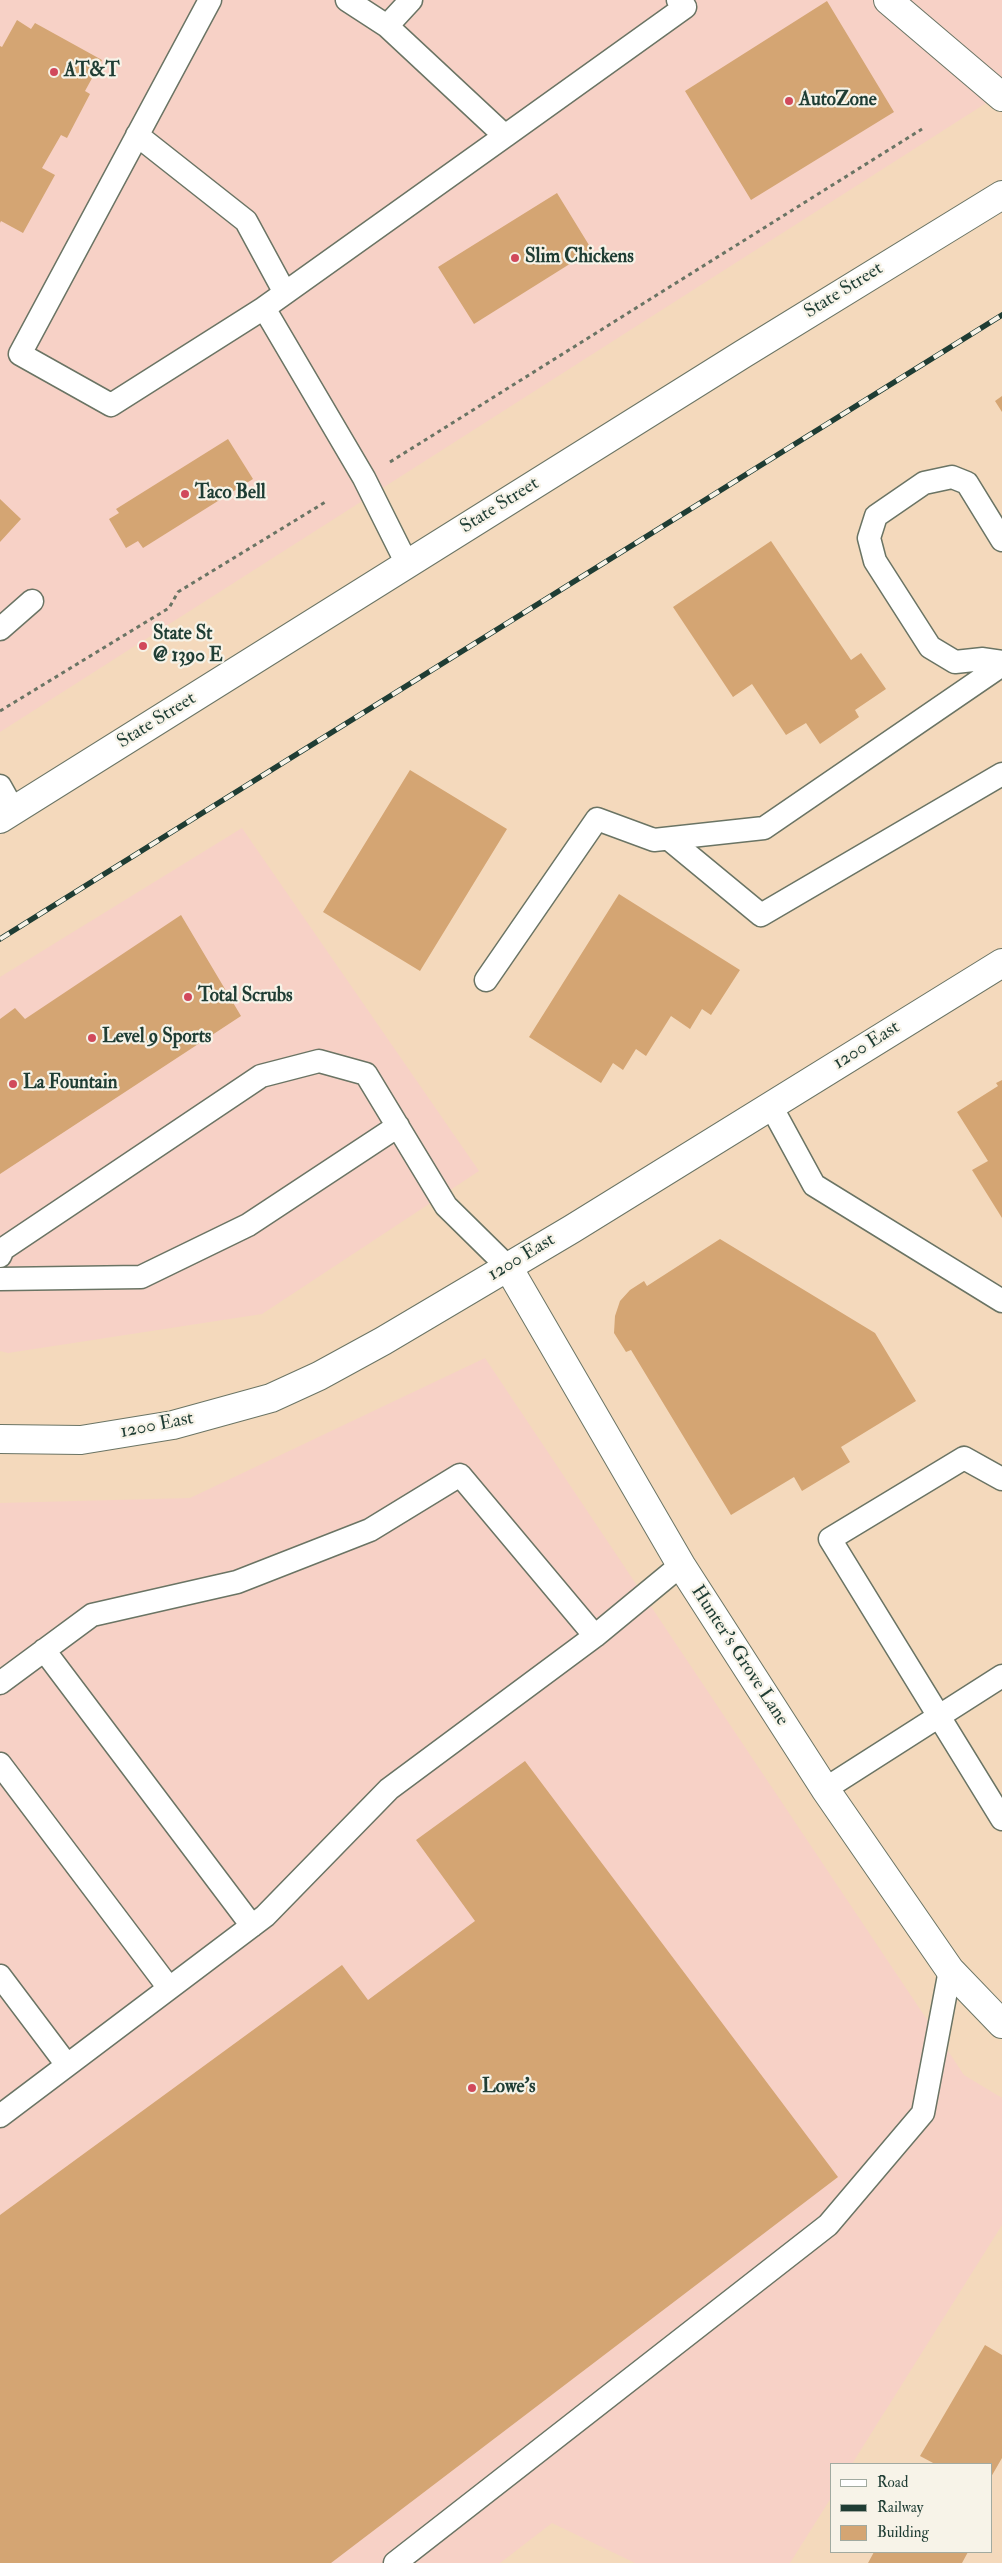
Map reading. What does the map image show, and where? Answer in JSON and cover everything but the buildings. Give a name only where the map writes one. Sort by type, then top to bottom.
[{"type":"main road","points":[[902,5],[1002,97]]},
{"type":"main road","name":"State Street","points":[[7,815],[900,256],[1002,195]]},
{"type":"main road","name":"1200 East","points":[[0,1439],[90,1438],[173,1426],[271,1398],[319,1376],[383,1341],[508,1267],[1002,963]]},
{"type":"main road","name":"Hunter's Grove Lane","points":[[508,1267],[681,1565],[825,1789],[950,1970],[1002,2024]]},
{"type":"lane","points":[[210,0],[20,354],[111,405],[264,308],[506,136],[685,7],[678,0]]},
{"type":"lane","points":[[347,0],[387,26],[506,136]]},
{"type":"lane","points":[[387,26],[411,0]]},
{"type":"lane","points":[[137,135],[246,221],[285,293]]},
{"type":"lane","points":[[264,308],[364,478],[407,564]]},
{"type":"lane","points":[[1002,540],[967,483],[952,477],[924,483],[876,516],[869,538],[875,561],[930,647],[955,662],[982,659],[1002,664]]},
{"type":"lane","points":[[0,630],[32,601]]},
{"type":"lane","points":[[486,980],[597,819],[654,840],[764,828],[1002,664]]},
{"type":"lane","points":[[669,839],[761,915],[1002,774]]},
{"type":"lane","points":[[0,786],[7,815]]},
{"type":"lane","points":[[0,1256],[3,1249],[261,1076],[319,1061],[366,1074],[446,1206],[508,1267]]},
{"type":"lane","points":[[771,1106],[814,1184],[1002,1301]]},
{"type":"lane","points":[[0,1279],[142,1277],[248,1225],[398,1126]]},
{"type":"lane","points":[[1002,1479],[964,1458],[830,1539],[1002,1819]]},
{"type":"lane","points":[[0,1683],[92,1615],[237,1582],[370,1530],[460,1475],[595,1636]]},
{"type":"lane","points":[[0,2116],[265,1916],[389,1789],[595,1636],[681,1565]]},
{"type":"lane","points":[[44,1650],[252,1926]]},
{"type":"lane","points":[[825,1789],[939,1718],[1002,1676]]},
{"type":"lane","points":[[0,1764],[169,1988]]},
{"type":"lane","points":[[395,2563],[828,2225],[923,2114],[950,1970]]},
{"type":"lane","points":[[0,1976],[67,2065]]},
{"type":"path","points":[[384,465],[922,129]]},
{"type":"path","points":[[0,711],[169,608],[178,592],[327,501]]},
{"type":"shaded area","points":[[0,0],[1002,0],[1002,93],[0,732]]},
{"type":"shaded area","points":[[242,828],[479,1171],[262,1314],[8,1353],[0,1351],[0,977]]},
{"type":"shaded area","points":[[485,1358],[964,2075],[1002,2098],[1002,2225],[853,2463],[830,2463],[830,2500],[790,2563],[635,2563],[552,2523],[500,2563],[0,2563],[0,1503],[190,1498]]},
{"type":"railway","points":[[0,939],[1002,315]]},
{"type":"place","name":"AT&T","points":[[54,72]]},
{"type":"place","name":"AutoZone","points":[[789,101]]},
{"type":"place","name":"Slim Chickens","points":[[515,258]]},
{"type":"place","name":"Taco Bell","points":[[185,494]]},
{"type":"place","name":"State St @ 1390 E","points":[[143,646]]},
{"type":"place","name":"Total Scrubs","points":[[188,997]]},
{"type":"place","name":"Level 9 Sports","points":[[92,1038]]},
{"type":"place","name":"La Fountain","points":[[13,1084]]},
{"type":"place","name":"Lowe's","points":[[472,2088]]}]
